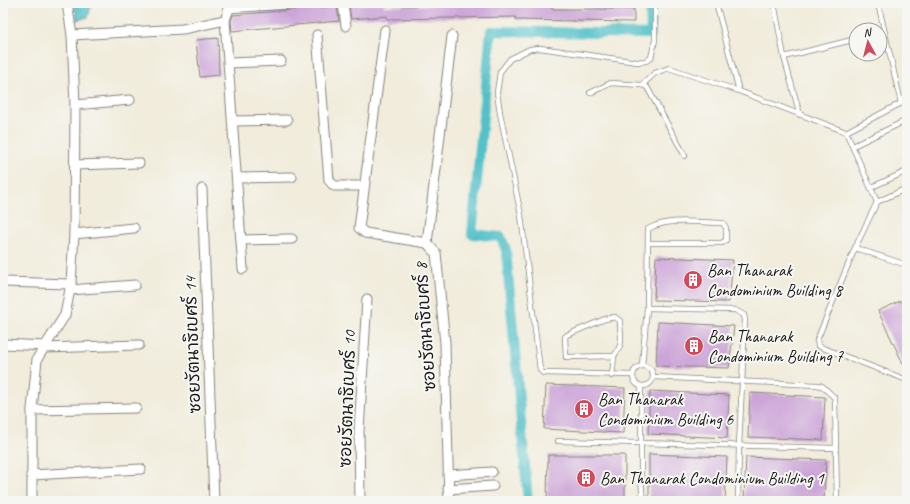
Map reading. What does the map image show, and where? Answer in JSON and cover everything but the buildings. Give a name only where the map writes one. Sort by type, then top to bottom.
[{"type":"street","points":[[32,501],[32,410],[37,359],[65,315],[70,287],[74,234],[75,105],[72,35],[67,3]]},
{"type":"street","points":[[243,269],[225,20],[228,6],[303,3]]},
{"type":"street","points":[[343,3],[346,26]]},
{"type":"street","points":[[72,35],[184,29],[225,20]]},
{"type":"street","points":[[385,30],[359,228],[365,233],[427,242]]},
{"type":"street","points":[[318,35],[329,180],[334,186],[364,186]]},
{"type":"street","name":"ซอยรัตนาธิเบศร์ 8","points":[[449,501],[445,343],[436,253],[427,242],[452,36]]},
{"type":"street","points":[[229,63],[281,61]]},
{"type":"street","points":[[75,105],[130,100]]},
{"type":"street","points":[[233,121],[287,120]]},
{"type":"street","points":[[75,165],[139,163]]},
{"type":"street","points":[[237,178],[292,177]]},
{"type":"street","name":"ซอยรัตนาธิเบศร์ 14","points":[[202,189],[214,501]]},
{"type":"street","points":[[74,234],[134,228]]},
{"type":"street","points":[[241,240],[292,239]]},
{"type":"street","points":[[3,282],[70,287],[134,285]]},
{"type":"street","name":"ซอยรัตนาธิเบศร์ 10","points":[[360,501],[359,431],[367,299]]},
{"type":"street","points":[[3,344],[46,347],[139,345]]},
{"type":"street","points":[[32,410],[136,408]]},
{"type":"street","points":[[31,475],[141,470]]},
{"type":"street","points":[[448,475],[492,472]]},
{"type":"street","points":[[448,489],[493,486]]},
{"type":"lane","points":[[633,375],[612,376],[543,373],[540,370],[521,214],[497,92],[500,72],[510,59],[530,49],[540,48],[636,62],[646,61],[652,58],[654,46],[655,3]]},
{"type":"lane","points":[[716,3],[739,91]]},
{"type":"lane","points":[[774,3],[784,57],[800,115]]},
{"type":"lane","points":[[878,3],[881,22]]},
{"type":"lane","points":[[784,57],[848,41]]},
{"type":"lane","points":[[888,55],[901,103]]},
{"type":"lane","points":[[642,84],[655,73],[669,68],[739,91],[846,132],[872,187],[877,202]]},
{"type":"lane","points":[[590,93],[611,83],[642,84],[647,87],[685,156]]},
{"type":"lane","points":[[846,132],[907,100]]},
{"type":"lane","points":[[853,146],[907,120]]},
{"type":"lane","points":[[872,187],[907,170]]},
{"type":"lane","points":[[907,188],[877,202],[855,248],[817,340],[818,346],[907,380]]},
{"type":"lane","points":[[642,366],[647,308],[648,229],[662,223],[723,224],[726,228],[726,240],[722,244],[648,243]]},
{"type":"lane","points":[[855,248],[907,265]]},
{"type":"lane","points":[[647,308],[735,310],[744,314],[738,501]]},
{"type":"lane","points":[[612,376],[614,356],[622,342],[620,321],[615,317],[605,319],[567,335],[565,338],[566,357],[614,356]]},
{"type":"lane","points":[[641,386],[635,382],[633,375],[636,369],[642,366],[649,367],[654,377]]},
{"type":"lane","points":[[654,377],[743,380],[822,386],[835,398],[837,501]]},
{"type":"lane","points":[[641,386],[651,383],[654,377]]},
{"type":"lane","points":[[641,386],[641,474],[642,492],[645,501]]},
{"type":"lane","points":[[558,441],[836,448]]},
{"type":"water","points":[[74,3],[92,3],[88,17],[77,20]]},
{"type":"waterway","points":[[528,501],[506,250],[501,237],[472,234],[491,31],[651,34],[650,3]]},
{"type":"place","name":"Ban Thanarak Condominium Building 8","points":[[693,280]]},
{"type":"place","name":"Ban Thanarak Condominium Building 7","points":[[694,346]]},
{"type":"place","name":"Ban Thanarak Condominium Building 6","points":[[584,409]]},
{"type":"place","name":"Ban Thanarak Condominium Building 1","points":[[586,478]]}]
